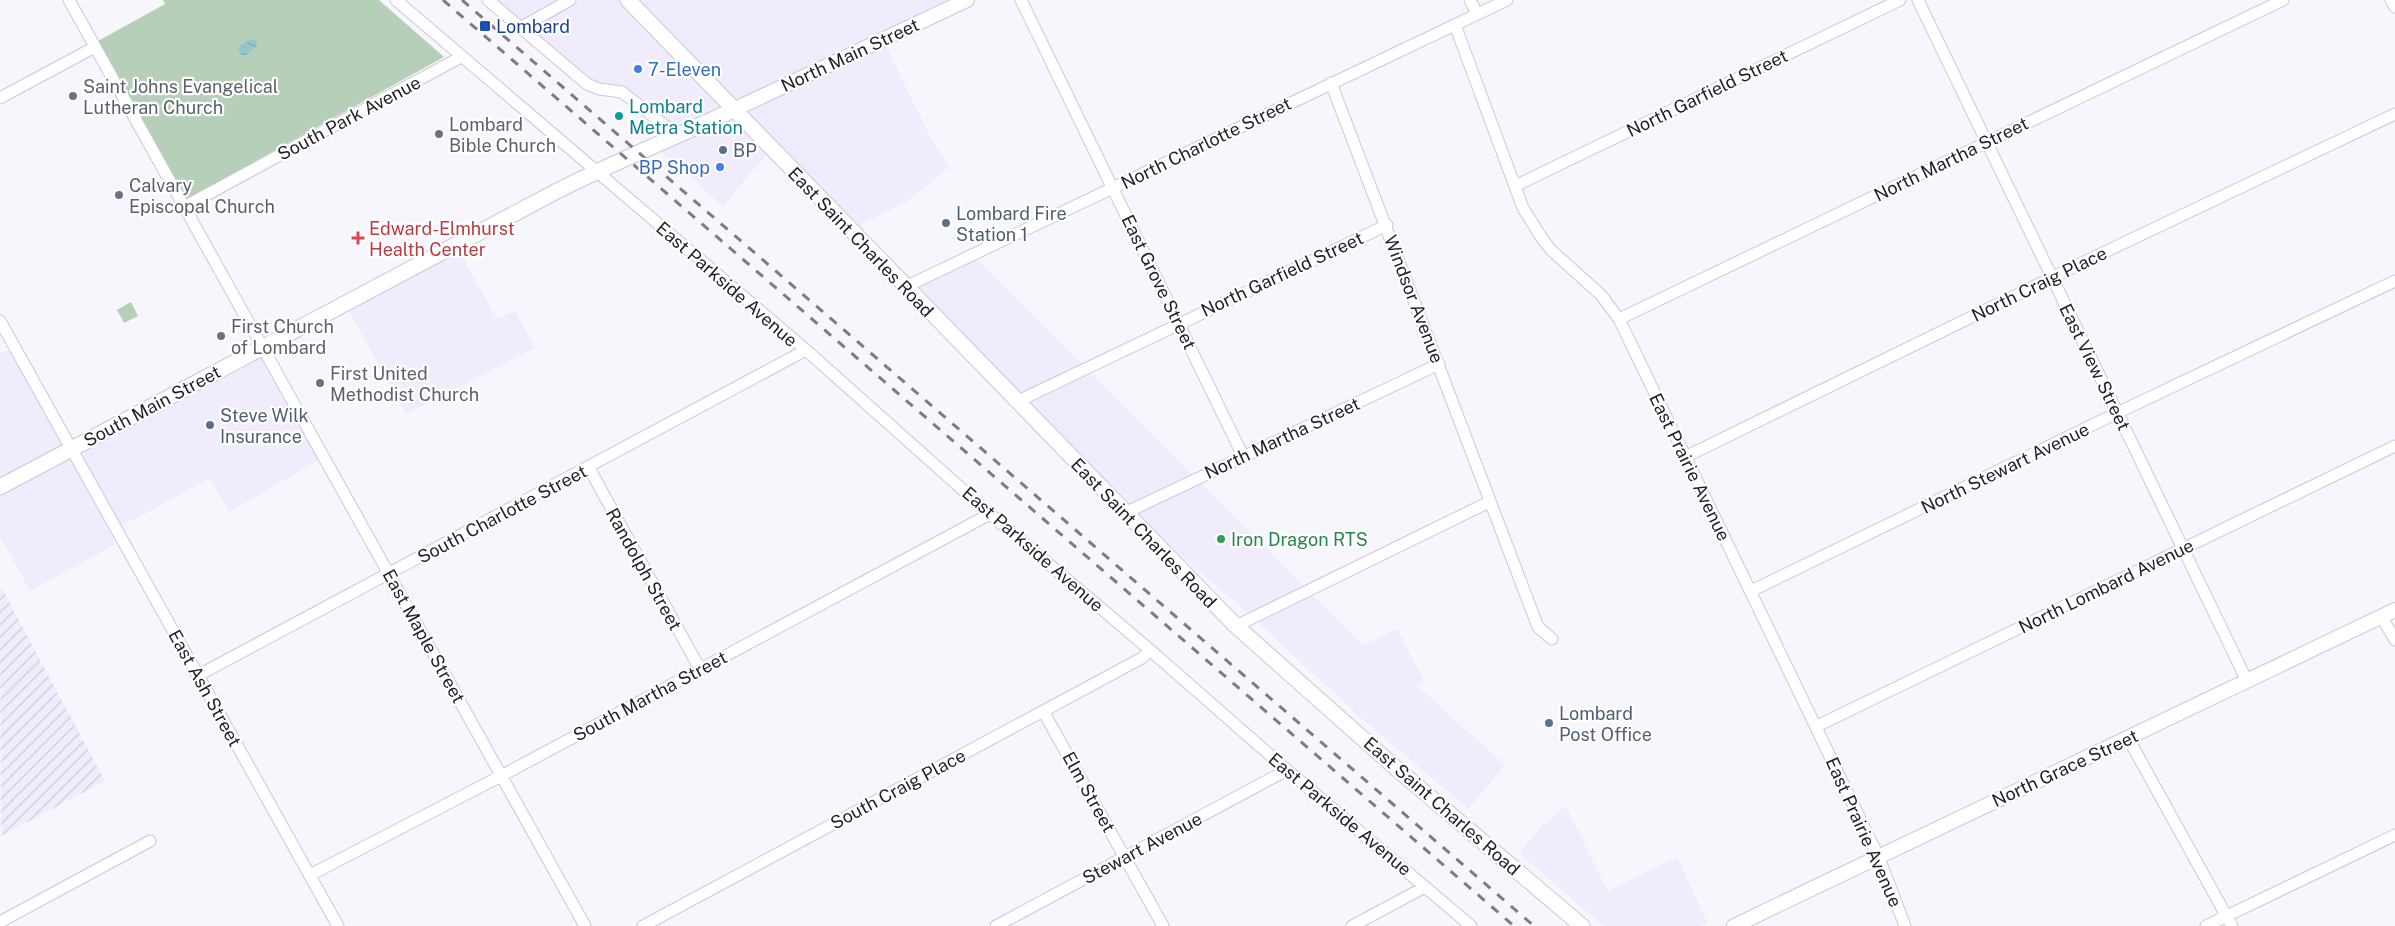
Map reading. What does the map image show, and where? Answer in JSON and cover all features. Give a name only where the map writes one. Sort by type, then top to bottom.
[{"type":"main road","name":"East Saint Charles Road","points":[[628,0],[1016,402],[1236,626],[1397,769],[1582,926]]},
{"type":"main road","name":"South Main Street","points":[[0,487],[596,171],[733,110]]},
{"type":"street","name":"East Maple Street","points":[[69,0],[585,926]]},
{"type":"street","name":"East Parkside Avenue","points":[[396,0],[806,350],[990,514],[1471,926]]},
{"type":"street","points":[[488,0],[587,84],[599,89],[622,92],[631,97],[678,136]]},
{"type":"street","points":[[520,28],[570,0]]},
{"type":"street","name":"North Main Street","points":[[733,110],[967,0]]},
{"type":"street","name":"East Grove Street","points":[[1020,0],[1180,323],[1243,456]]},
{"type":"street","points":[[1470,0],[1477,14]]},
{"type":"street","name":"North Charlotte Street","points":[[905,287],[1507,0]]},
{"type":"street","name":"North Garfield Street","points":[[1515,186],[1900,0]]},
{"type":"street","name":"East View Street","points":[[1918,0],[2247,681]]},
{"type":"street","name":"North Martha Street","points":[[1619,319],[2283,0]]},
{"type":"street","points":[[2391,0],[2395,7]]},
{"type":"street","name":"East Prairie Avenue","points":[[1454,25],[1523,208],[1540,237],[1565,263],[1606,300],[1619,319],[1817,726],[1879,858],[1905,926]]},
{"type":"street","points":[[0,98],[95,47]]},
{"type":"street","name":"South Park Avenue","points":[[184,207],[461,57]]},
{"type":"street","name":"Windsor Avenue","points":[[1331,83],[1387,225],[1494,516],[1538,628],[1552,639]]},
{"type":"street","name":"North Craig Place","points":[[1685,457],[2052,278],[2395,114]]},
{"type":"street","name":"North Garfield Street","points":[[1016,402],[1387,225]]},
{"type":"street","name":"North Stewart Avenue","points":[[1751,591],[2117,413],[2395,281]]},
{"type":"street","name":"East Ash Street","points":[[0,321],[338,926]]},
{"type":"street","name":"South Charlotte Street","points":[[197,676],[589,468],[806,350]]},
{"type":"street","name":"North Martha Street","points":[[1125,513],[1439,364]]},
{"type":"street","name":"North Lombard Avenue","points":[[1817,726],[2395,446]]},
{"type":"street","name":"Randolph Street","points":[[589,468],[700,669]]},
{"type":"street","points":[[1236,626],[1489,502]]},
{"type":"street","name":"South Martha Street","points":[[310,875],[501,776],[990,514]]},
{"type":"street","name":"North Grace Street","points":[[1734,926],[2395,610]]},
{"type":"street","points":[[2381,616],[2395,640]]},
{"type":"street","name":"South Craig Place","points":[[643,926],[1142,658],[1150,650]]},
{"type":"street","name":"Elm Street","points":[[1043,711],[1163,926]]},
{"type":"street","points":[[2128,738],[2229,921]]},
{"type":"street","name":"Stewart Avenue","points":[[996,926],[1287,770]]},
{"type":"street","points":[[2206,926],[2229,921],[2395,835]]},
{"type":"street","points":[[0,922],[150,841]]},
{"type":"street","points":[[1352,926],[1425,887]]},
{"type":"shaded area","points":[[483,0],[623,0],[728,109],[666,138],[631,104],[619,96],[594,95]]},
{"type":"shaded area","points":[[635,0],[958,0],[885,43],[930,137],[949,167],[906,202],[855,228]]},
{"type":"shaded area","points":[[732,116],[769,151],[723,206],[659,150]]},
{"type":"shaded area","points":[[459,251],[496,317],[499,318],[515,311],[535,348],[406,414],[347,307]]},
{"type":"shaded area","points":[[976,258],[1363,645],[1397,629],[1425,682],[1417,686],[1505,765],[1468,809],[1358,715],[1240,606],[1126,509],[914,289]]},
{"type":"shaded area","points":[[11,349],[65,447],[0,483],[0,354]]},
{"type":"shaded area","points":[[260,353],[321,459],[229,512],[210,478],[120,527],[79,453]]},
{"type":"shaded area","points":[[71,457],[116,544],[30,591],[0,537],[0,496]]},
{"type":"shaded area","points":[[2,589],[105,781],[1,836],[0,590]]},
{"type":"shaded area","points":[[1566,806],[1608,891],[1677,857],[1708,923],[1700,926],[1604,926],[1519,853],[1542,826]]},
{"type":"green space","points":[[163,0],[379,0],[444,57],[187,199],[98,41],[165,4]]},
{"type":"green space","points":[[131,302],[138,316],[124,323],[117,310]]},
{"type":"water","points":[[251,39],[256,40],[257,46],[246,55],[240,55],[238,47]]},
{"type":"railway","points":[[443,0],[1514,926]]},
{"type":"railway","points":[[462,0],[1534,926]]},
{"type":"place","name":"Lombard","points":[[485,26]]},
{"type":"place","name":"7-Eleven","points":[[638,69]]},
{"type":"place","name":"Saint Johns Evangelical Lutheran Church","points":[[73,96]]},
{"type":"place","name":"Lombard Metra Station","points":[[619,116]]},
{"type":"place","name":"Lombard Bible Church","points":[[439,134]]},
{"type":"place","name":"BP","points":[[723,150]]},
{"type":"place","name":"BP Shop","points":[[720,167]]},
{"type":"place","name":"Calvary Episcopal Church","points":[[119,195]]},
{"type":"place","name":"Lombard Fire Station 1","points":[[946,223]]},
{"type":"place","name":"Edward-Elmhurst Health Center","points":[[358,238]]},
{"type":"place","name":"First Church of Lombard","points":[[221,336]]},
{"type":"place","name":"First United Methodist Church","points":[[320,383]]},
{"type":"place","name":"Steve Wilk Insurance","points":[[210,425]]},
{"type":"place","name":"Iron Dragon RTS","points":[[1221,539]]},
{"type":"place","name":"Lombard Post Office","points":[[1549,723]]}]
